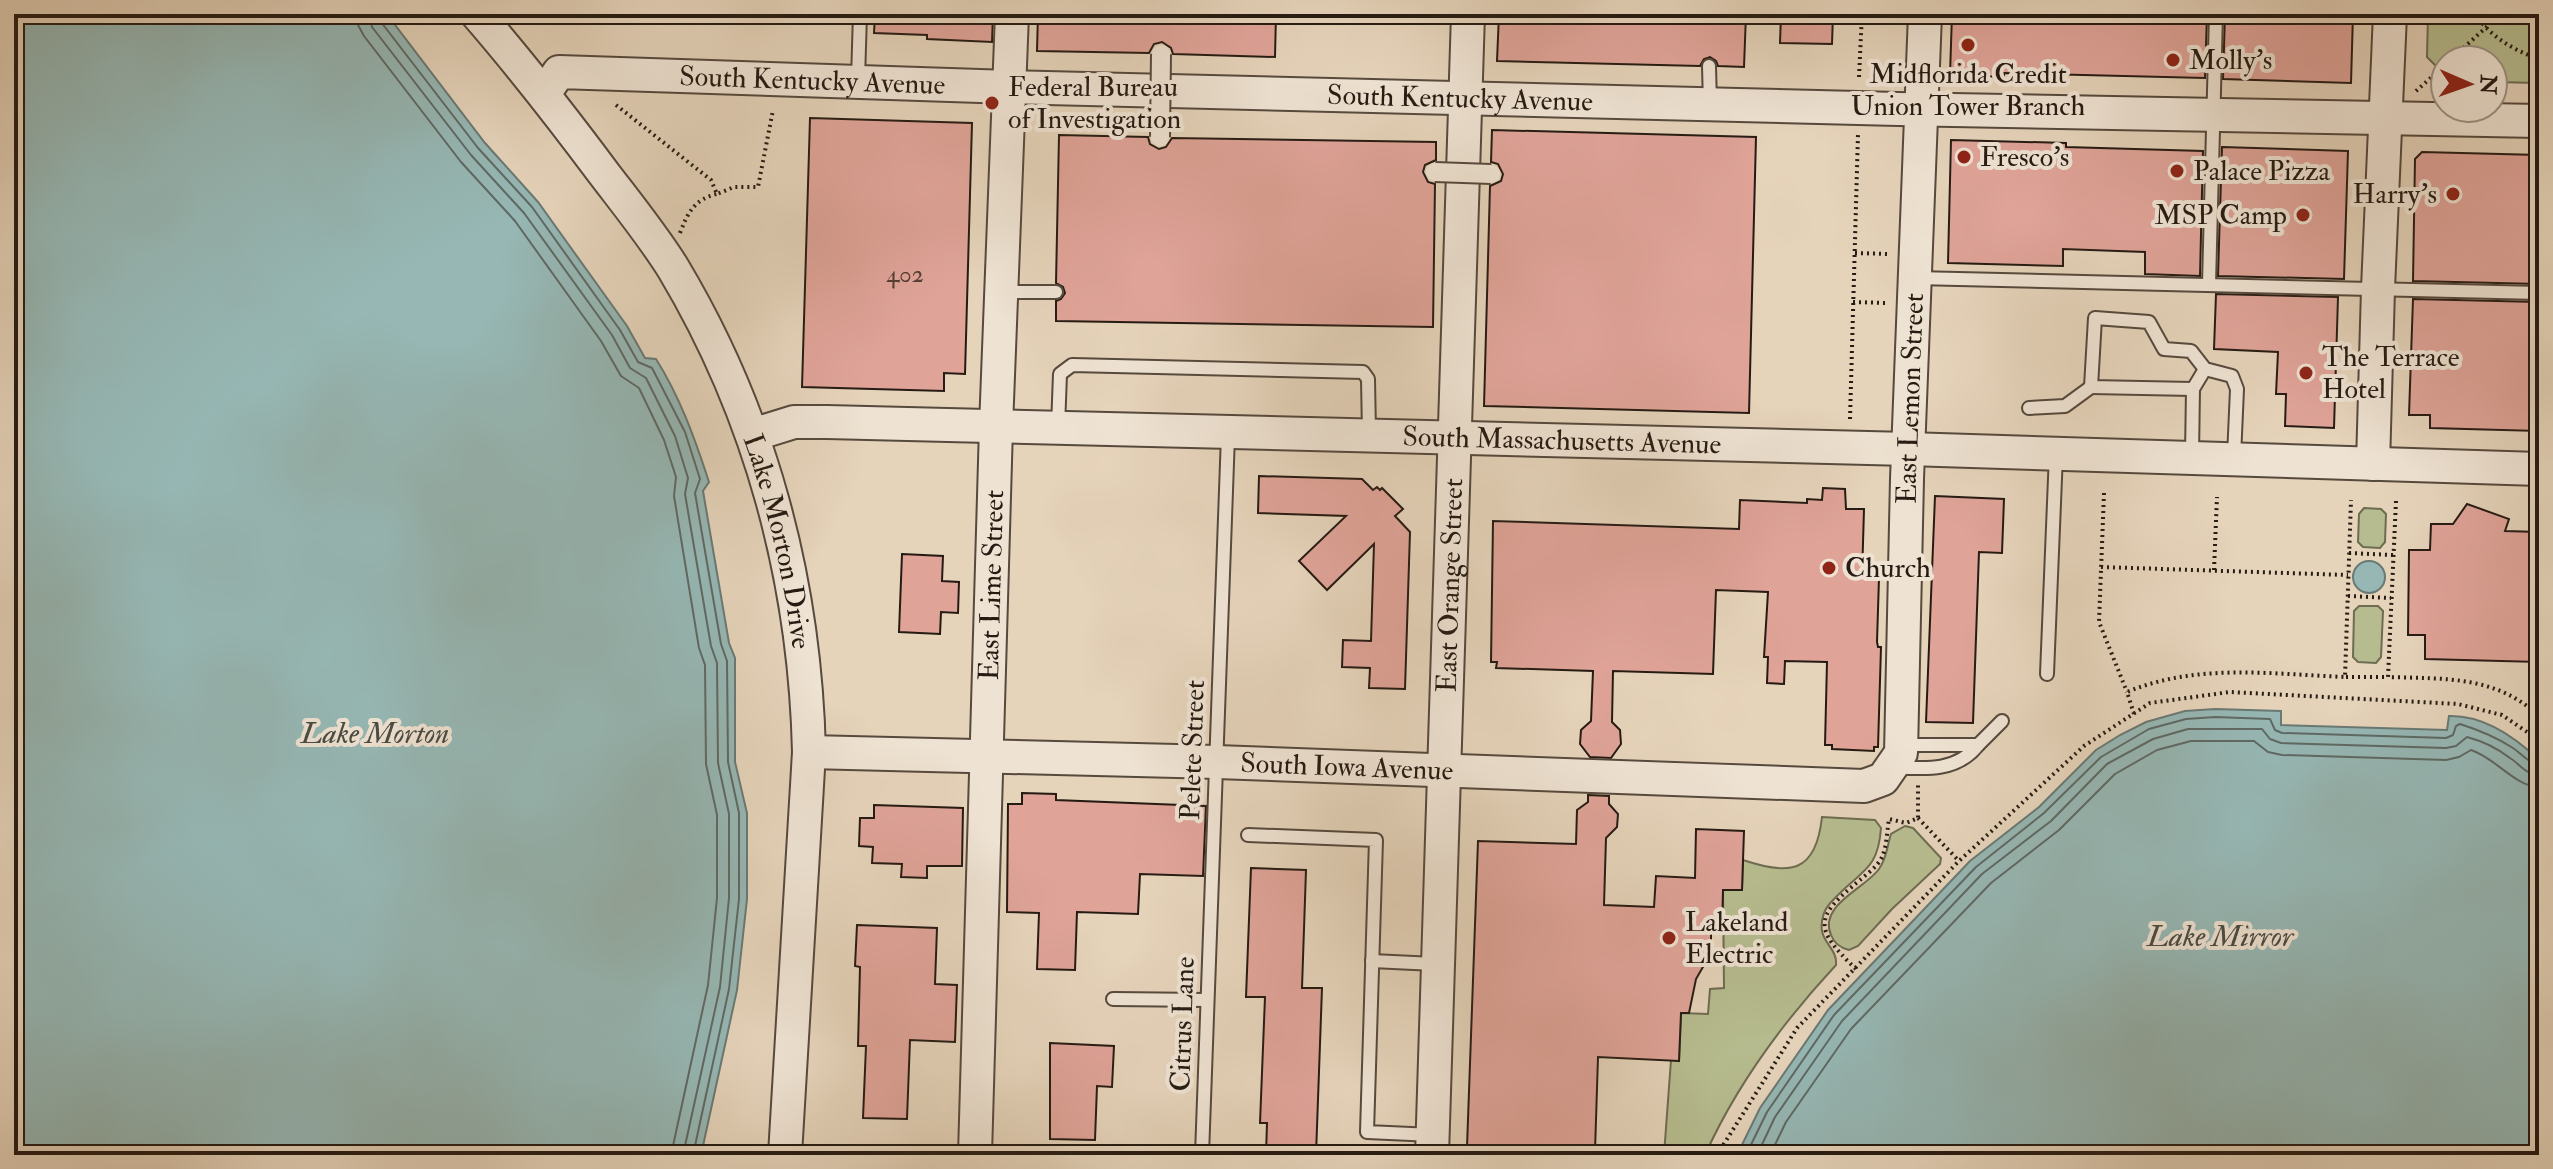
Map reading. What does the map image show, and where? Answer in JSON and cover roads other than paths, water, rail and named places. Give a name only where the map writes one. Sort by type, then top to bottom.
[{"type":"street","name":"Lake Morton Drive","points":[[477,14],[544,94],[672,268],[718,355],[766,473],[787,551],[808,693],[809,752],[785,1155]]},
{"type":"street","name":"East Lime Street","points":[[975,1155],[996,427],[1012,14]]},
{"type":"street","name":"East Orange Street","points":[[1432,1145],[1454,439],[1456,175],[1466,97],[1468,14]]},
{"type":"street","name":"East Lemon Street","points":[[1898,767],[1925,14]]},
{"type":"street","points":[[2373,464],[2390,14]]},
{"type":"street","points":[[1160,137],[1161,54]]},
{"type":"street","name":"South Kentucky Avenue","points":[[544,94],[559,72],[1010,87],[1923,110],[2539,121]]},
{"type":"street","name":"South Massachusetts Avenue","points":[[752,435],[794,422],[1908,449],[2539,469]]},
{"type":"street","name":"South Iowa Avenue","points":[[809,752],[1217,762],[1864,786],[1898,767]]},
{"type":"lane","points":[[858,81],[860,14]]},
{"type":"lane","points":[[2209,284],[2216,14]]},
{"type":"lane","points":[[1709,66],[1710,104]]},
{"type":"lane","points":[[1915,278],[2539,293]]},
{"type":"lane","points":[[1001,292],[1056,292]]},
{"type":"lane","points":[[2091,387],[2095,318],[2149,322],[2164,349],[2191,351],[2205,369],[2232,376],[2237,389],[2233,460]]},
{"type":"lane","points":[[1058,428],[1060,374],[1072,365],[1363,372],[1368,379],[1369,436]]},
{"type":"lane","points":[[2192,458],[2193,389],[2205,369]]},
{"type":"lane","points":[[2029,408],[2065,406],[2091,387],[2193,389]]},
{"type":"lane","name":"Pelete Street","points":[[1212,895],[1228,432]]},
{"type":"lane","points":[[2047,674],[2056,454]]},
{"type":"lane","points":[[1898,767],[1951,765],[1962,760],[2002,721]]},
{"type":"lane","points":[[1898,767],[1978,745]]},
{"type":"lane","points":[[1248,835],[1376,840],[1367,1132],[1432,1145]]},
{"type":"lane","name":"Citrus Lane","points":[[1202,1155],[1212,895]]},
{"type":"lane","points":[[1372,961],[1438,964]]},
{"type":"lane","points":[[1113,999],[1207,1000]]},
{"type":"water","name":"Lake Morton","points":[[14,14],[383,14],[392,21],[485,143],[538,202],[627,326],[645,358],[656,359],[686,419],[709,482],[703,491],[729,643],[735,658],[735,762],[747,813],[747,899],[737,990],[701,1155],[14,1155]]},
{"type":"water","points":[[2369,561],[2381,565],[2385,577],[2381,589],[2369,593],[2357,589],[2353,577],[2357,565]]},
{"type":"water","name":"Lake Mirror","points":[[2185,711],[2281,711],[2281,725],[2447,730],[2449,716],[2462,717],[2498,729],[2539,760],[2539,1155],[1737,1155],[1760,1108],[1828,1010],[1970,861],[2039,807],[2096,750],[2120,735],[2146,722]]},
{"type":"place","name":"Midflorida Credit Union Tower Branch","points":[[1968,45]]},
{"type":"place","name":"Molly's","points":[[2173,60]]},
{"type":"place","name":"Federal Bureau of Investigation","points":[[992,103]]},
{"type":"place","name":"Fresco's","points":[[1964,157]]},
{"type":"place","name":"Palace Pizza","points":[[2177,171]]},
{"type":"place","name":"Harry's","points":[[2453,194]]},
{"type":"place","name":"MSP Camp","points":[[2303,215]]},
{"type":"place","name":"The Terrace Hotel","points":[[2306,373]]},
{"type":"place","name":"Church","points":[[1829,568]]},
{"type":"place","name":"Lakeland Electric","points":[[1669,938]]}]
